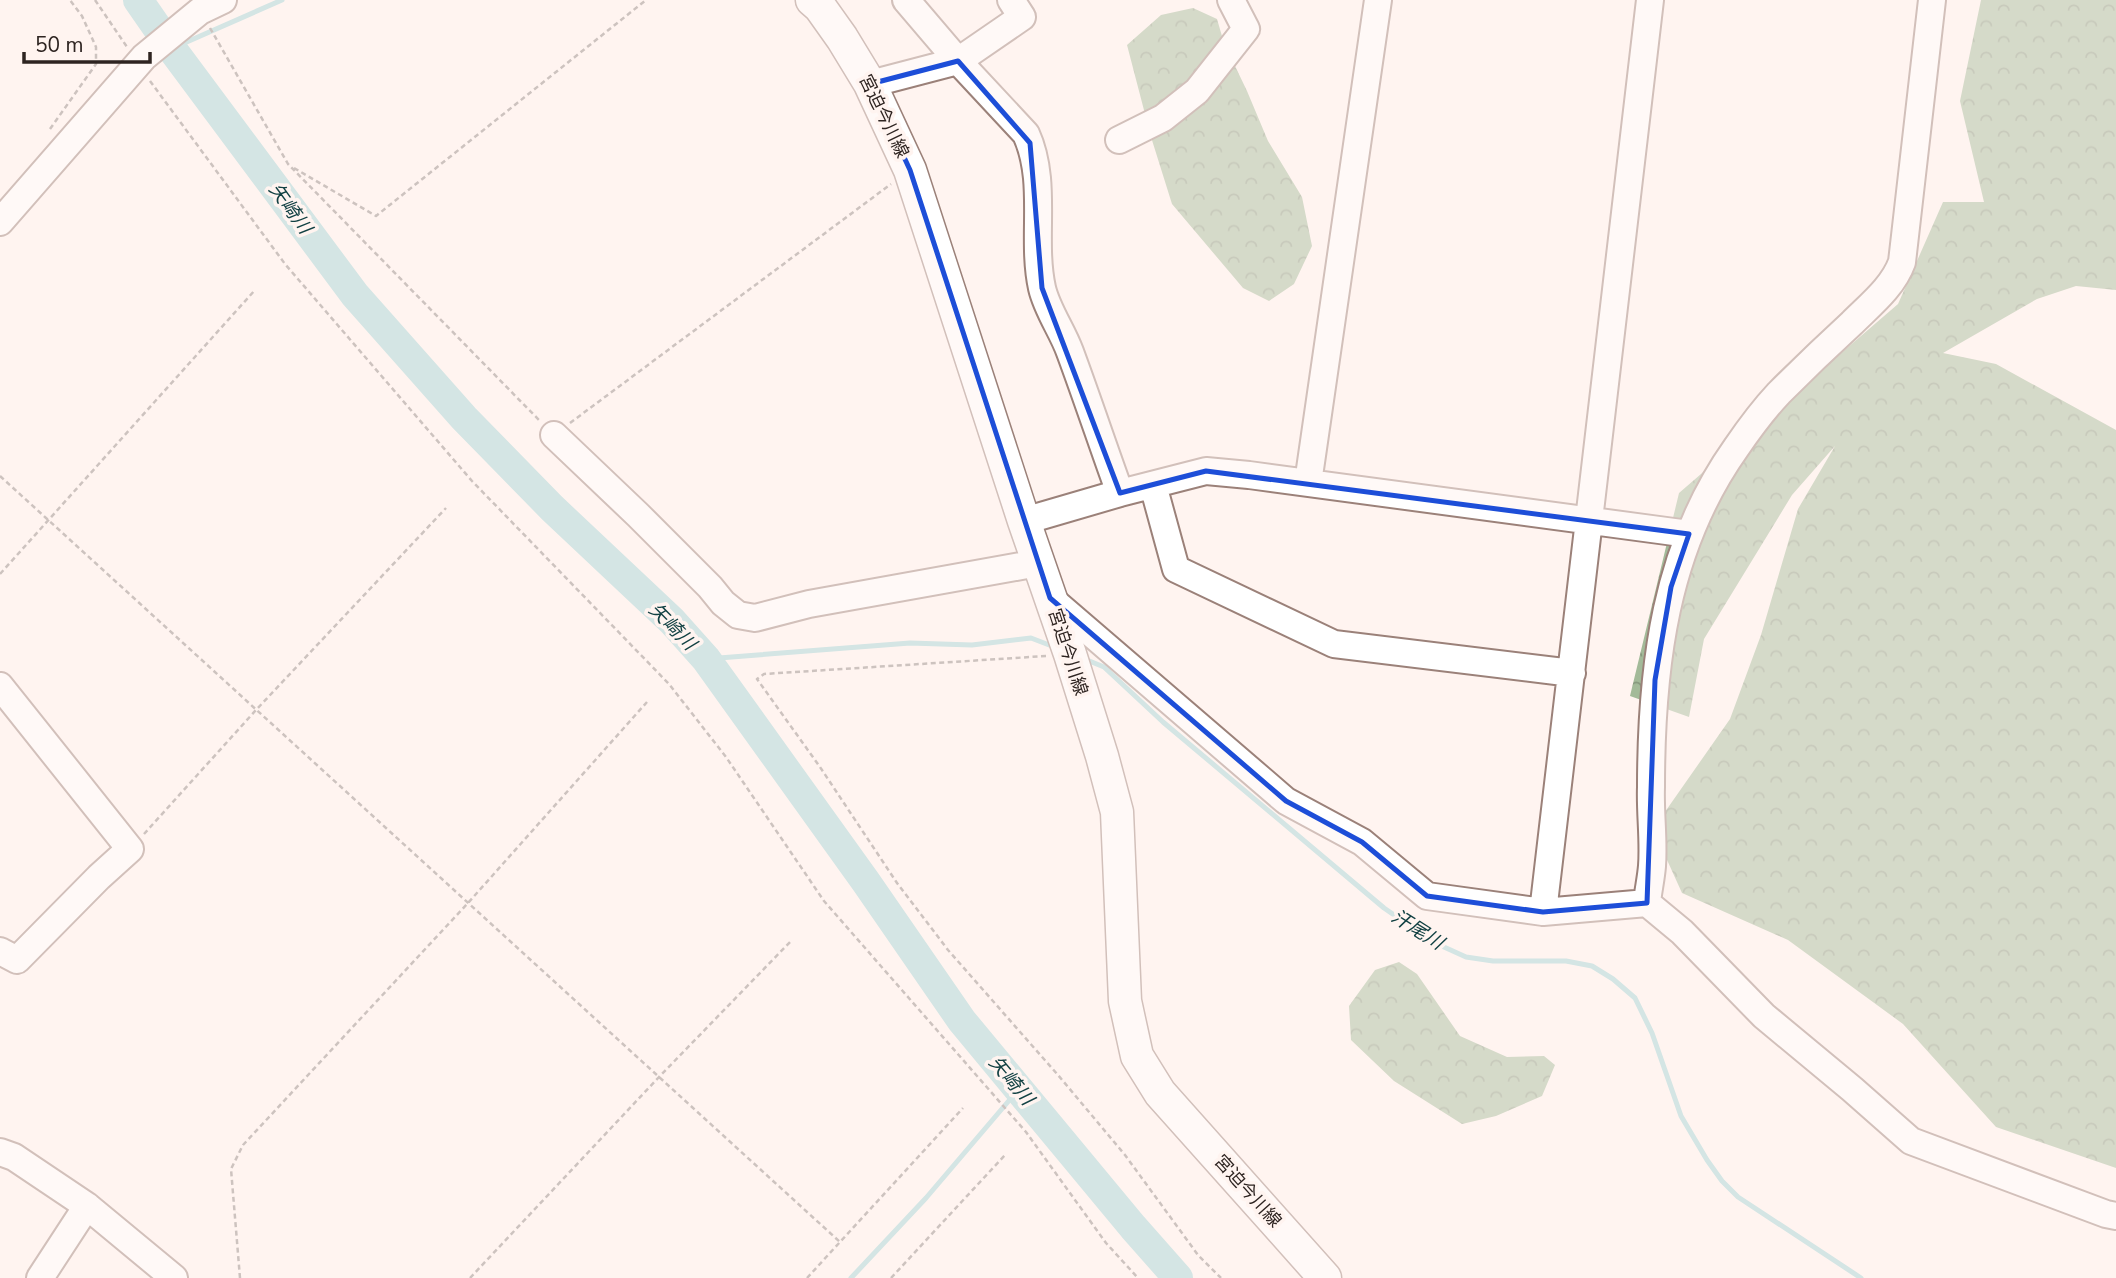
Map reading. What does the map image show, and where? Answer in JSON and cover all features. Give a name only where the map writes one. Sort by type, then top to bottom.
[{"type":"main road","name":"宮迫今川線","points":[[812,0],[842,37],[870,84],[910,170],[1102,756],[1117,812],[1125,1001],[1137,1056],[1160,1093],[1325,1278]]},
{"type":"street","points":[[906,0],[1026,134],[1030,143],[1037,173],[1038,249],[1042,288],[1068,348],[1120,493]]},
{"type":"street","points":[[870,84],[958,61],[1022,17],[1011,0]]},
{"type":"street","points":[[1119,140],[1163,118],[1198,91],[1246,29],[1230,0]]},
{"type":"street","points":[[1308,483],[1378,0]]},
{"type":"street","points":[[1543,912],[1650,0]]},
{"type":"street","points":[[1647,903],[1652,866],[1650,787],[1655,680],[1661,632],[1671,587],[1689,534],[1708,492],[1736,448],[1777,396],[1882,294],[1899,271],[1933,0]]},
{"type":"street","points":[[0,222],[141,60],[206,9]]},
{"type":"street","points":[[554,435],[738,615],[755,618],[808,604],[1038,563]]},
{"type":"street","points":[[1024,521],[1206,471],[1689,534]]},
{"type":"street","points":[[1153,485],[1176,569],[1334,644],[1572,674]]},
{"type":"street","points":[[1050,598],[1286,801],[1362,842],[1427,896],[1543,912],[1647,903],[1682,932],[1764,1016],[1911,1141],[2116,1216]]},
{"type":"street","points":[[0,686],[130,849],[17,960],[0,951]]},
{"type":"street","points":[[0,1152],[14,1157],[87,1206],[174,1278]]},
{"type":"street","points":[[40,1278],[87,1206]]},
{"type":"path","points":[[44,137],[96,64],[96,47],[82,16],[70,0]]},
{"type":"path","points":[[95,0],[294,274],[472,481],[669,684],[726,757],[824,901],[1026,1132],[1106,1243],[1138,1278]]},
{"type":"path","points":[[288,164],[376,216],[646,0]]},
{"type":"path","points":[[206,9],[288,164],[554,435],[910,170]]},
{"type":"path","points":[[0,574],[255,290]]},
{"type":"path","points":[[0,476],[840,1242]]},
{"type":"path","points":[[130,849],[446,508]]},
{"type":"path","points":[[1070,654],[764,674],[757,679],[820,767],[897,883],[948,950],[1125,1155],[1198,1255],[1222,1278]]},
{"type":"path","points":[[240,1278],[231,1169],[243,1145],[468,903],[647,702]]},
{"type":"path","points":[[470,1278],[791,941]]},
{"type":"path","points":[[807,1278],[963,1108]]},
{"type":"path","points":[[891,1278],[1005,1155]]},
{"type":"highlighted area","points":[[958,61],[1030,143],[1042,288],[1120,493],[1206,471],[1689,534],[1671,587],[1655,680],[1647,903],[1543,912],[1427,896],[1362,842],[1286,801],[1050,598],[910,170],[870,84]]},
{"type":"green space","points":[[1981,0],[2116,0],[2116,290],[2076,286],[2037,299],[1943,353],[1996,364],[2116,430],[2116,1168],[1996,1127],[1903,1024],[1788,940],[1682,893],[1653,829],[1730,719],[1761,635],[1798,509],[1835,446],[1792,495],[1704,639],[1689,717],[1630,696],[1679,493],[1898,304],[1943,202],[1984,202],[1960,101]]},
{"type":"green space","points":[[1193,8],[1217,19],[1224,43],[1268,141],[1302,197],[1312,246],[1294,284],[1269,301],[1243,288],[1172,204],[1127,45],[1161,15]]},
{"type":"green space","points":[[1399,962],[1417,974],[1460,1036],[1507,1057],[1544,1056],[1555,1065],[1542,1096],[1496,1116],[1462,1124],[1394,1081],[1351,1040],[1349,1006],[1375,970]]},
{"type":"waterway","name":"矢崎川","points":[[138,0],[355,295],[464,418],[552,508],[672,621],[706,659],[962,1021],[1178,1278]]},
{"type":"waterway","points":[[173,48],[282,0]]},
{"type":"waterway","points":[[706,659],[910,643],[972,645],[1031,638],[1057,648]]},
{"type":"waterway","name":"汗尾川","points":[[1082,658],[1104,667],[1163,722],[1384,908],[1433,942],[1466,957],[1493,961],[1566,961],[1592,966],[1613,979],[1635,998],[1652,1033],[1681,1116],[1722,1181],[1738,1197],[1861,1278]]},
{"type":"waterway","points":[[851,1278],[926,1198],[1018,1090]]}]
